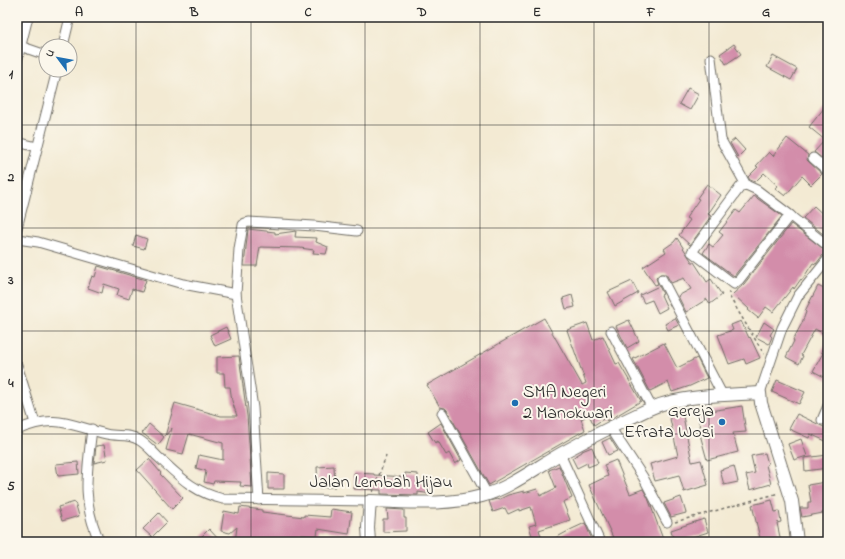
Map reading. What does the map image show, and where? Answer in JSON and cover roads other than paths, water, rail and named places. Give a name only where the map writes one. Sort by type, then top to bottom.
[{"type":"street","points":[[17,61],[19,46],[28,17]]},
{"type":"street","points":[[65,38],[70,17]]},
{"type":"street","points":[[19,46],[38,52]]},
{"type":"street","points":[[711,58],[721,140],[746,185],[757,190],[828,246]]},
{"type":"street","points":[[17,228],[55,78]]},
{"type":"street","points":[[17,142],[38,147]]},
{"type":"street","points":[[813,158],[828,171]]},
{"type":"street","points":[[746,185],[741,186],[692,252],[733,284],[739,280],[790,215]]},
{"type":"street","points":[[259,500],[253,408],[236,294],[239,249],[243,225],[249,222],[314,226],[357,231]]},
{"type":"street","points":[[17,239],[38,242],[183,284],[236,294]]},
{"type":"street","points":[[798,542],[792,501],[761,403],[760,393],[782,328],[798,296],[828,259]]},
{"type":"street","points":[[662,279],[723,396]]},
{"type":"street","points":[[611,331],[652,408]]},
{"type":"street","points":[[17,365],[35,423]]},
{"type":"street","name":"Jalan Lembah Hijau","points":[[17,430],[35,423],[49,421],[61,422],[92,429],[114,436],[133,436],[181,478],[201,492],[222,499],[442,503],[461,501],[485,495],[514,482],[560,454],[610,427],[652,408],[672,402],[760,393]]},
{"type":"street","points":[[822,420],[828,406]]},
{"type":"street","points":[[442,413],[485,495]]},
{"type":"street","points":[[610,427],[643,477],[667,522]]},
{"type":"street","points":[[92,429],[86,493],[92,522],[100,542]]},
{"type":"street","points":[[560,454],[600,542]]},
{"type":"street","points":[[369,542],[368,527],[370,501]]},
{"type":"place","name":"SMA Negeri 2 Manokwari","points":[[515,403]]},
{"type":"place","name":"Gereja Efrata Wosi","points":[[722,422]]}]
